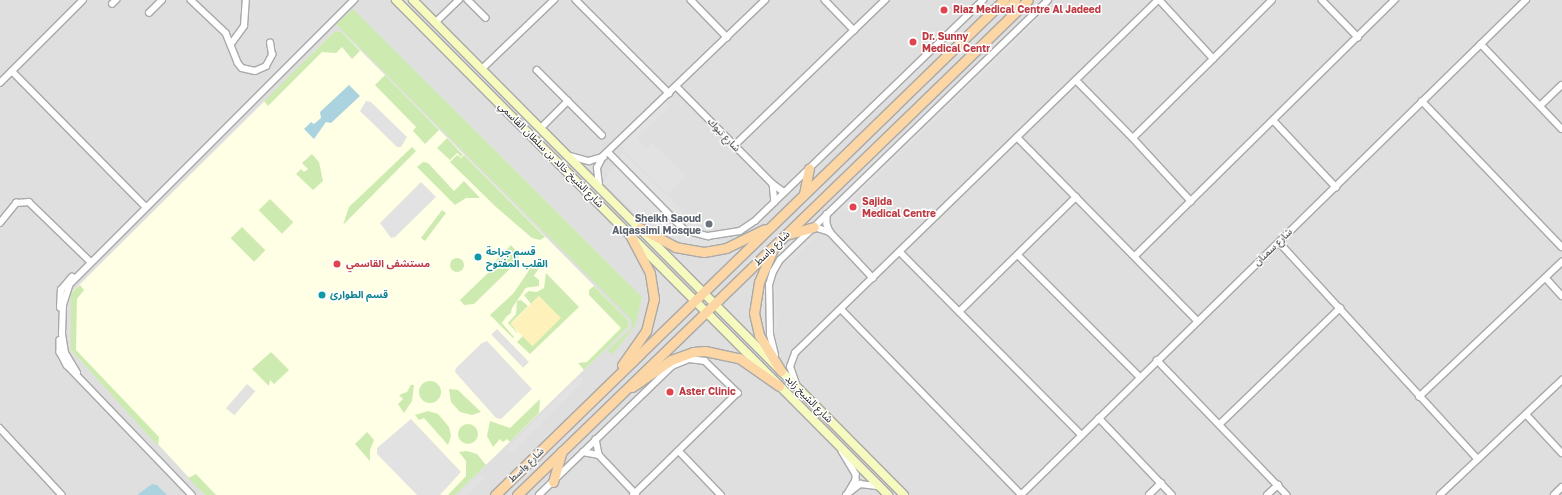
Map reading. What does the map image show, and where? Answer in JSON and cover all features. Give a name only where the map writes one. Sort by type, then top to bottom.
[{"type":"main road","name":"شارع الشيخ خالد بن سلطان القاسمي","points":[[396,0],[629,233],[705,312]]},
{"type":"main road","name":"شارع الشيخ خالد بن سلطان القاسمي","points":[[413,0],[714,303]]},
{"type":"main road","name":"شارع واسط","points":[[495,495],[1004,0]]},
{"type":"main road","points":[[1015,0],[1009,8],[1012,12],[1016,11]]},
{"type":"main road","name":"شارع واسط","points":[[517,495],[1028,0]]},
{"type":"main road","points":[[804,195],[809,168]]},
{"type":"main road","points":[[640,228],[685,250],[710,252],[733,245],[775,223]]},
{"type":"main road","points":[[785,235],[814,228]]},
{"type":"main road","points":[[618,375],[646,331],[654,303],[650,273],[629,233]]},
{"type":"main road","points":[[775,245],[759,282],[754,313],[760,335],[781,370]]},
{"type":"main road","name":"شارع الشيخ زايد","points":[[714,303],[904,495]]},
{"type":"main road","name":"شارع الشيخ زايد","points":[[705,312],[888,495]]},
{"type":"main road","points":[[623,391],[646,380],[663,365],[699,351],[725,353],[746,362],[779,386]]},
{"type":"main road","points":[[553,482],[562,451]]},
{"type":"street","points":[[0,83],[83,0]]},
{"type":"street","points":[[149,13],[162,0]]},
{"type":"street","points":[[191,0],[226,33],[238,63],[248,71],[255,71],[266,66],[270,61],[272,49],[270,43]]},
{"type":"street","points":[[231,44],[244,26],[246,0]]},
{"type":"street","points":[[192,495],[61,356],[61,312],[67,289],[79,273],[354,0]]},
{"type":"street","points":[[436,23],[459,0]]},
{"type":"street","points":[[468,0],[486,18]]},
{"type":"street","points":[[482,70],[554,0]]},
{"type":"street","points":[[576,0],[669,93]]},
{"type":"street","points":[[691,0],[727,37]]},
{"type":"street","points":[[599,187],[596,174],[606,154],[765,0]]},
{"type":"street","points":[[824,0],[854,30]]},
{"type":"street","points":[[735,145],[885,0]]},
{"type":"street","points":[[606,154],[681,226],[695,234],[724,235],[740,231],[755,221],[775,202],[983,0]]},
{"type":"street","points":[[781,370],[771,342],[771,278],[780,260],[1048,0]]},
{"type":"street","points":[[796,386],[790,366],[792,357],[1159,0],[1213,59]]},
{"type":"street","points":[[1133,138],[1272,0]]},
{"type":"street","points":[[1322,0],[1358,37]]},
{"type":"street","points":[[1135,256],[1274,121],[1395,0]]},
{"type":"street","name":"شارع سمنان","points":[[1021,495],[1157,360],[1336,187],[1422,100],[1526,0]]},
{"type":"street","points":[[1481,44],[1562,129]]},
{"type":"street","points":[[537,70],[602,134]]},
{"type":"street","points":[[12,72],[146,208]]},
{"type":"street","points":[[1076,80],[1133,138],[1191,201]]},
{"type":"street","points":[[1540,106],[1562,85]]},
{"type":"street","name":"شارع تبوك","points":[[676,86],[773,184],[784,192]]},
{"type":"street","points":[[1422,100],[1562,247]]},
{"type":"street","points":[[541,128],[568,101]]},
{"type":"street","points":[[1274,121],[1336,187]]},
{"type":"street","points":[[1017,137],[1198,321]]},
{"type":"street","points":[[568,155],[589,161],[606,154]]},
{"type":"street","points":[[773,184],[775,202]]},
{"type":"street","points":[[959,312],[1076,197]]},
{"type":"street","points":[[0,223],[16,203],[25,201],[32,203],[91,262]]},
{"type":"street","points":[[827,214],[826,224],[830,232],[873,278]]},
{"type":"street","points":[[814,228],[830,232]]},
{"type":"street","points":[[1279,242],[1419,397],[1478,459]]},
{"type":"street","points":[[900,252],[1082,436]]},
{"type":"street","points":[[1018,255],[1140,377]]},
{"type":"street","points":[[1419,397],[1562,262]]},
{"type":"street","points":[[1546,278],[1562,296]]},
{"type":"street","points":[[1220,424],[1340,308]]},
{"type":"street","points":[[840,309],[1021,495]]},
{"type":"street","points":[[539,495],[596,439],[679,360],[694,359],[705,361],[738,393],[635,494],[599,455],[596,439]]},
{"type":"street","points":[[1157,360],[1288,495]]},
{"type":"street","points":[[1440,495],[1562,380]]},
{"type":"street","points":[[1526,414],[1562,453]]},
{"type":"street","points":[[1099,418],[1172,495]]},
{"type":"street","points":[[0,428],[62,495]]},
{"type":"street","points":[[840,448],[856,474],[856,480],[847,494]]},
{"type":"street","points":[[679,451],[721,495]]},
{"type":"street","points":[[583,452],[599,455]]},
{"type":"street","points":[[1149,495],[1161,483]]},
{"type":"street","points":[[847,494],[863,484],[879,486]]},
{"type":"street","points":[[1267,495],[1278,485]]},
{"type":"street","points":[[1554,495],[1562,487]]},
{"type":"shaded area","points":[[0,0],[1562,0],[1562,495],[0,495]]},
{"type":"shaded area","points":[[1050,0],[1058,0],[842,210],[834,209]]},
{"type":"shaded area","name":"مستشفى القاسمي","points":[[335,31],[342,32],[385,75],[628,320],[629,326],[455,495],[205,495],[71,350],[71,293]]},
{"type":"shaded area","points":[[366,101],[371,102],[407,137],[401,147],[397,147],[360,111]]},
{"type":"shaded area","points":[[664,101],[670,106],[637,138],[647,148],[652,143],[686,176],[668,194],[620,145]]},
{"type":"shaded area","points":[[623,152],[697,225],[725,244],[716,248],[682,243],[641,219],[604,182]]},
{"type":"shaded area","points":[[421,182],[436,197],[395,237],[391,238],[380,223]]},
{"type":"shaded area","points":[[796,238],[812,240],[793,259],[785,259],[781,254]]},
{"type":"shaded area","points":[[762,287],[769,291],[776,287],[777,330],[770,335],[762,329]]},
{"type":"shaded area","points":[[497,329],[529,362],[523,368],[491,335]]},
{"type":"shaded area","points":[[487,341],[532,389],[501,419],[496,418],[455,372],[456,368],[482,343]]},
{"type":"shaded area","points":[[579,377],[585,379],[513,452],[506,450]]},
{"type":"shaded area","points":[[247,384],[255,391],[234,415],[226,408]]},
{"type":"shaded area","points":[[411,419],[461,472],[440,495],[417,495],[377,454],[377,448]]},
{"type":"shaded area","points":[[478,476],[485,478],[468,495],[458,495]]},
{"type":"green space","points":[[353,9],[642,297],[635,326],[612,355],[608,350],[632,328],[631,319],[336,24]]},
{"type":"green space","points":[[335,31],[342,32],[360,51],[352,59],[342,47],[336,53],[322,52],[268,106],[264,101]]},
{"type":"green space","points":[[385,75],[439,130],[425,144],[413,131],[416,127],[375,85]]},
{"type":"green space","points":[[447,138],[463,155],[461,157],[457,153],[450,160],[437,148]]},
{"type":"green space","points":[[412,147],[416,151],[343,225],[349,207]]},
{"type":"green space","points":[[312,154],[319,162],[323,181],[313,190],[296,174],[301,169],[304,172],[308,169],[302,163]]},
{"type":"green space","points":[[457,155],[461,158],[464,155],[545,237],[540,240],[532,238],[496,207],[450,162]]},
{"type":"green space","points":[[423,162],[428,163],[454,191],[464,181],[480,198],[466,198],[455,205],[417,167]]},
{"type":"green space","points":[[270,199],[293,222],[282,234],[259,210]]},
{"type":"green space","points":[[442,210],[446,213],[425,241],[421,238]]},
{"type":"green space","points":[[242,227],[265,250],[254,262],[231,238]]},
{"type":"green space","points":[[511,245],[519,255],[518,261],[474,304],[464,305],[460,300],[493,268],[492,264]]},
{"type":"green space","points":[[454,258],[460,258],[464,262],[464,268],[460,272],[454,272],[450,268],[450,262]]},
{"type":"green space","points":[[536,260],[542,264],[502,323],[496,319]]},
{"type":"green space","points":[[546,273],[579,307],[530,354],[517,342],[523,336],[532,345],[539,296],[531,304],[524,295],[529,291],[537,292],[544,288]]},
{"type":"green space","points":[[533,275],[539,280],[539,286],[524,288],[513,299],[511,313],[500,321],[514,337],[513,338],[490,315]]},
{"type":"green space","points":[[80,285],[84,290],[77,299],[76,350],[159,437],[158,446],[71,350],[71,293]]},
{"type":"green space","points":[[594,286],[628,320],[629,326],[584,370],[578,363],[587,362],[621,328],[589,295],[589,290]]},
{"type":"green space","points":[[521,300],[528,306],[511,323],[518,334],[508,323],[516,314],[517,301]]},
{"type":"green space","points":[[271,352],[289,370],[274,384],[270,380],[269,386],[252,369]]},
{"type":"green space","points":[[430,381],[438,384],[441,392],[438,400],[430,403],[422,400],[419,392],[422,384]]},
{"type":"green space","points":[[411,385],[414,385],[412,401],[404,413],[398,404],[403,399],[399,395],[407,392]]},
{"type":"green space","points":[[449,389],[458,390],[481,412],[472,415],[460,412],[451,402]]},
{"type":"green space","points":[[540,399],[539,413],[510,442],[507,439],[503,442],[500,439],[493,447],[487,436],[490,421],[510,428]]},
{"type":"green space","points":[[428,411],[438,414],[449,427],[451,436],[448,445],[424,418],[419,420],[415,415]]},
{"type":"green space","points":[[468,424],[475,427],[478,434],[475,441],[468,444],[461,441],[458,434],[461,427]]},
{"type":"green space","points":[[367,432],[374,440],[370,450],[370,461],[355,444]]},
{"type":"green space","points":[[467,451],[477,454],[486,465],[455,495],[448,495],[466,476],[466,461],[459,452]]},
{"type":"green space","points":[[196,474],[216,495],[205,495],[188,478]]},
{"type":"sand","points":[[539,296],[561,318],[533,346],[511,324]]},
{"type":"water","points":[[349,85],[360,96],[331,123],[326,122],[314,139],[304,129],[311,122],[314,124],[321,118],[320,112]]},
{"type":"water","points":[[152,484],[157,485],[167,495],[137,495]]},
{"type":"place","name":"Riaz Medical Centre Al Jadeed","points":[[944,10]]},
{"type":"place","name":"Dr. Sunny Medical Centr","points":[[913,42]]},
{"type":"place","name":"Sajida Medical Centre","points":[[853,207]]},
{"type":"place","name":"Sheikh Saoud Alqassimi Mosque","points":[[709,224]]},
{"type":"place","name":"قسم جراحة القلب المفتوح","points":[[478,257]]},
{"type":"place","name":"مستشفى القاسمي","points":[[337,264]]},
{"type":"place","name":"قسم الطوارئ","points":[[322,295]]},
{"type":"place","name":"Aster Clinic","points":[[670,392]]}]
